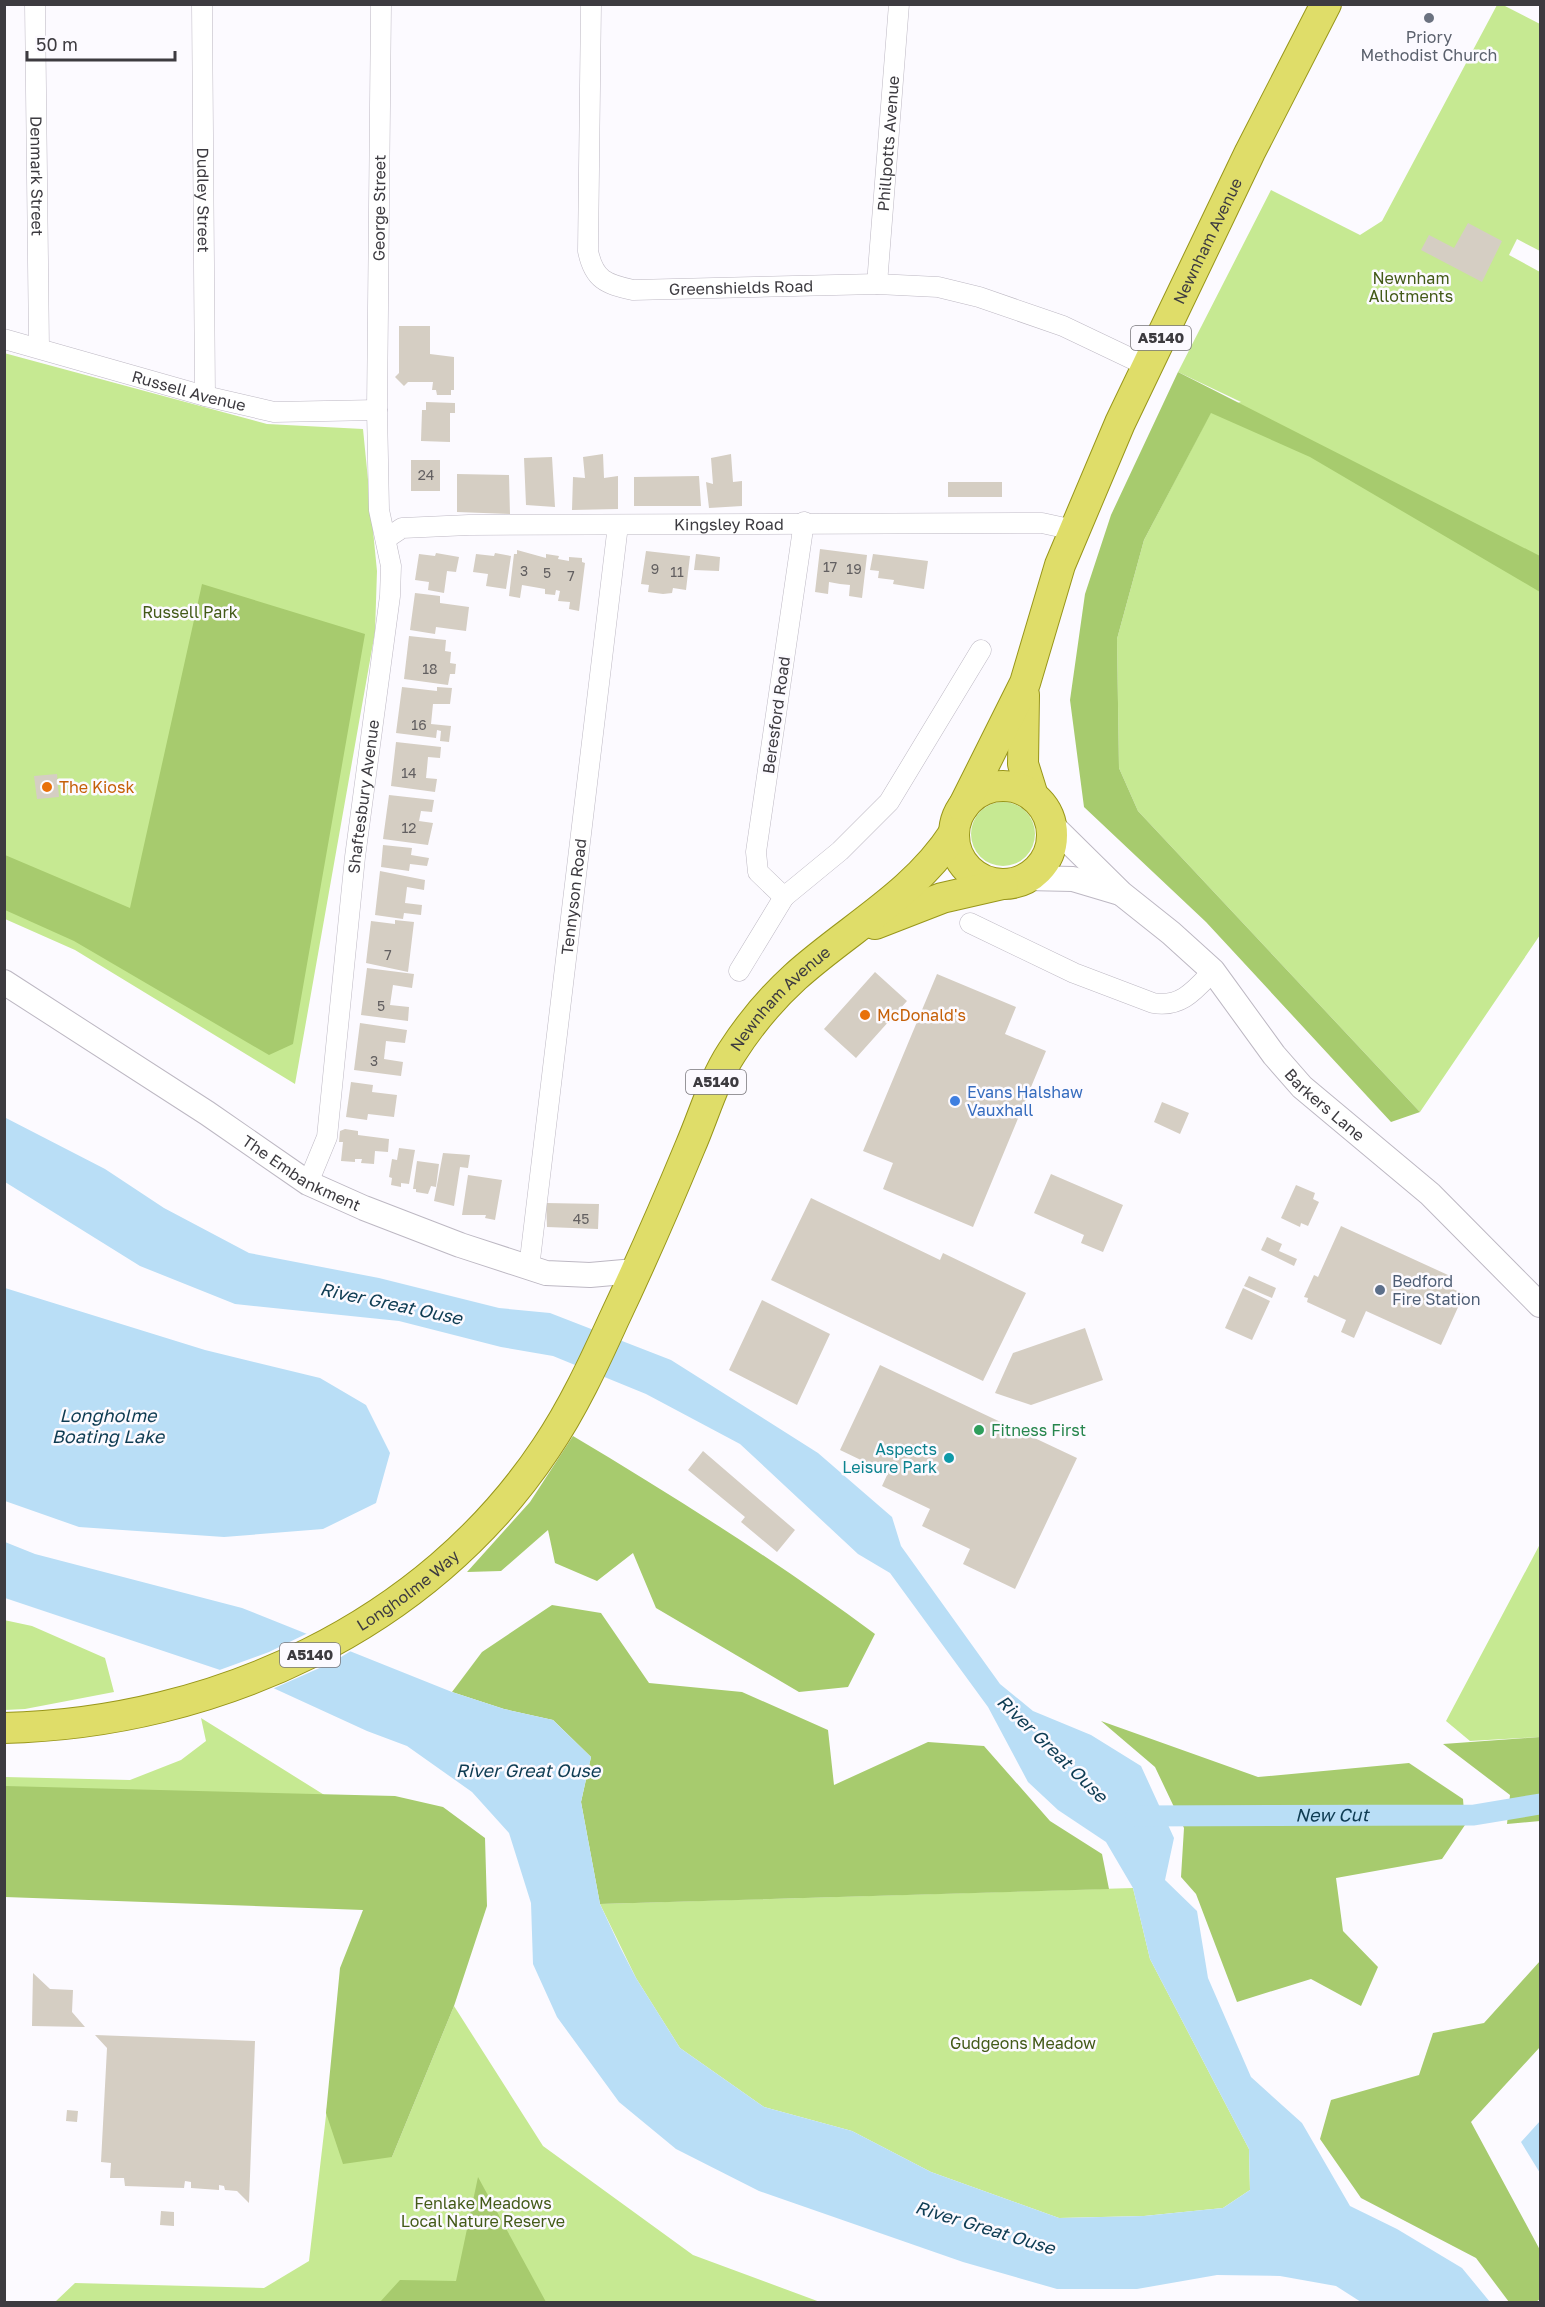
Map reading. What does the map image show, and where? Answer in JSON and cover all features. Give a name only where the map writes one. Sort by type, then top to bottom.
[{"type":"main road","name":"Newnham Avenue","points":[[635,1271],[711,1092],[732,1052],[780,991],[813,962],[853,933],[931,866],[958,820],[1025,683],[1048,598],[1074,530],[1147,366],[1250,152],[1326,4]]},
{"type":"main road","name":"Newnham Avenue","points":[[1025,683],[1023,765],[1033,796]]},
{"type":"main road","points":[[996,786],[1009,786],[1033,796],[1041,804],[1051,824],[1052,837],[1044,861],[1015,881],[979,877],[960,859],[958,820],[974,796],[996,786]]},
{"type":"main road","name":"Newnham Avenue","points":[[853,933],[942,898],[1015,881]]},
{"type":"main road","name":"Longholme Way","points":[[4,1728],[113,1718],[216,1693],[260,1677],[316,1652],[356,1628],[402,1595],[476,1532],[524,1478],[546,1449],[583,1382],[635,1271]]},
{"type":"street","name":"Denmark Street","points":[[35,4],[39,348]]},
{"type":"street","name":"Dudley Street","points":[[202,4],[205,396]]},
{"type":"street","name":"George Street","points":[[377,410],[381,4]]},
{"type":"street","name":"Greenshields Road","points":[[591,4],[588,251],[592,269],[611,285],[633,290],[877,284],[938,288],[979,297],[1063,326],[1147,366]]},
{"type":"street","name":"Phillpotts Avenue","points":[[877,284],[899,4]]},
{"type":"street","name":"Russell Avenue","points":[[4,339],[205,396],[274,412],[377,410]]},
{"type":"street","name":"Shaftesbury Avenue","points":[[308,1183],[327,1137],[332,1103],[355,857],[390,596],[391,566],[387,538],[379,510],[377,410]]},
{"type":"street","name":"Kingsley Road","points":[[387,538],[402,528],[804,522],[1042,523],[1074,530]]},
{"type":"street","name":"Beresford Road","points":[[784,897],[758,872],[756,852],[804,522]]},
{"type":"street","name":"Tennyson Road","points":[[529,1268],[618,525]]},
{"type":"street","points":[[739,971],[784,897],[840,851],[889,802],[981,650]]},
{"type":"street","name":"Barkers Lane","points":[[1051,824],[1122,894],[1172,933],[1213,971],[1274,1055],[1302,1088],[1387,1155],[1445,1207],[1540,1305]]},
{"type":"street","name":"Barkers Lane","points":[[1015,881],[1073,879],[1122,894]]},
{"type":"street","points":[[970,923],[1074,973],[1153,1003],[1164,1005],[1183,1000],[1213,971]]},
{"type":"street","name":"The Embankment","points":[[4,982],[207,1113],[308,1183],[363,1208],[449,1241],[546,1273],[590,1275],[635,1271]]},
{"type":"green space","name":"Newnham Allotments","points":[[1497,5],[1503,5],[1540,24],[1540,251],[1517,239],[1509,255],[1540,272],[1540,935],[1420,1112],[1138,811],[1119,768],[1117,639],[1144,540],[1212,410],[1241,402],[1178,372],[1271,190],[1360,235],[1382,221]]},
{"type":"green space","name":"Russell Park","points":[[4,353],[267,424],[363,429],[377,571],[375,632],[295,1084],[75,950],[5,919]]},
{"type":"green space","points":[[1178,372],[1540,556],[1540,592],[1310,457],[1211,413],[1144,540],[1117,639],[1119,768],[1138,811],[1420,1112],[1391,1122],[1206,922],[1084,807],[1070,700],[1085,594],[1111,515]]},
{"type":"green space","points":[[202,584],[365,634],[293,1044],[269,1055],[74,941],[5,910],[5,855],[130,908]]},
{"type":"green space","points":[[1003,802],[1026,811],[1035,834],[1026,857],[1003,866],[980,857],[971,834],[980,811]]},
{"type":"green space","points":[[573,1436],[727,1531],[802,1581],[875,1634],[848,1687],[799,1692],[656,1608],[633,1553],[597,1581],[555,1563],[548,1530],[501,1571],[467,1572],[530,1502]]},
{"type":"green space","points":[[1540,1544],[1540,1737],[1470,1741],[1446,1721]]},
{"type":"green space","points":[[552,1605],[601,1613],[649,1683],[742,1692],[828,1730],[834,1785],[928,1742],[984,1746],[1050,1821],[1102,1854],[1109,1889],[600,1904],[581,1802],[591,1757],[553,1720],[504,1709],[452,1692],[482,1652]]},
{"type":"green space","points":[[4,1620],[32,1626],[105,1658],[114,1692],[25,1709],[5,1710]]},
{"type":"green space","points":[[201,1718],[358,1816],[5,1807],[5,1777],[130,1780],[181,1760],[206,1741]]},
{"type":"green space","points":[[1101,1721],[1258,1777],[1409,1763],[1463,1799],[1465,1825],[1442,1859],[1336,1878],[1343,1931],[1378,1967],[1361,2006],[1311,1979],[1237,2002],[1196,1894],[1181,1877],[1184,1828],[1155,1767]]},
{"type":"green space","points":[[1540,1737],[1540,1821],[1507,1824],[1510,1795],[1443,1744]]},
{"type":"green space","points":[[5,1786],[395,1796],[443,1807],[485,1838],[487,1906],[454,2006],[392,2157],[343,2164],[326,2113],[340,1968],[363,1910],[5,1897]]},
{"type":"green space","name":"Gudgeons Meadow","points":[[1133,1888],[1150,1959],[1249,2149],[1250,2190],[1223,2208],[1144,2216],[1059,2218],[931,2172],[852,2131],[764,2107],[680,2048],[636,1978],[600,1904]]},
{"type":"green space","points":[[1540,1961],[1540,2047],[1471,2122],[1540,2250],[1540,2299],[1536,2302],[1509,2302],[1476,2258],[1361,2198],[1320,2139],[1331,2100],[1419,2075],[1433,2033],[1484,2023]]},
{"type":"green space","name":"Fenlake Meadows Local Nature Reserve","points":[[454,2006],[543,2146],[693,2255],[820,2302],[55,2302],[75,2283],[264,2288],[309,2261],[327,2107],[392,2157]]},
{"type":"green space","points":[[478,2177],[546,2302],[380,2302],[400,2280],[456,2281]]},
{"type":"water","name":"River Great Ouse","points":[[4,1117],[105,1169],[164,1208],[249,1253],[379,1278],[499,1308],[550,1313],[671,1360],[818,1453],[892,1517],[901,1546],[1000,1684],[1033,1711],[1091,1735],[1141,1766],[1174,1838],[1165,1880],[1197,1911],[1208,1978],[1251,2077],[1302,2123],[1350,2206],[1397,2229],[1462,2268],[1490,2302],[1361,2302],[1336,2286],[1280,2276],[1217,2275],[1137,2289],[1057,2289],[963,2262],[759,2191],[676,2149],[619,2102],[557,2017],[533,1964],[531,1903],[509,1833],[472,1792],[407,1746],[367,1731],[271,1687],[5,1598],[5,1542],[35,1554],[242,1608],[452,1692],[504,1709],[553,1720],[591,1757],[581,1802],[600,1904],[636,1978],[680,2048],[764,2107],[852,2131],[931,2172],[1059,2218],[1144,2216],[1223,2208],[1250,2190],[1249,2149],[1150,1959],[1133,1888],[1106,1842],[1058,1810],[1028,1782],[988,1707],[890,1573],[858,1554],[740,1444],[646,1394],[553,1356],[501,1347],[399,1321],[235,1304],[140,1266],[5,1182]]},
{"type":"water","name":"Longholme Boating Lake","points":[[5,1288],[205,1350],[320,1378],[366,1405],[390,1453],[376,1503],[323,1529],[224,1537],[79,1527],[5,1501]]},
{"type":"water","points":[[1540,2121],[1540,2173],[1521,2142]]},
{"type":"pier","points":[[310,1632],[354,1649],[333,1662],[270,1690],[214,1672],[269,1652]]},
{"type":"building","points":[[1468,223],[1502,241],[1482,282],[1421,250],[1429,235],[1454,248]]},
{"type":"building","points":[[399,326],[430,326],[430,354],[454,357],[454,390],[451,390],[451,395],[437,395],[436,390],[432,390],[433,382],[408,382],[404,386],[395,377],[399,373]]},
{"type":"building","points":[[426,402],[455,403],[455,413],[450,413],[450,442],[421,441],[422,410],[426,410]]},
{"type":"building","points":[[603,454],[604,478],[618,476],[618,509],[572,510],[573,477],[585,478],[583,457]]},
{"type":"building","points":[[731,454],[733,482],[742,481],[742,506],[709,508],[706,482],[713,484],[711,458]]},
{"type":"building","points":[[552,457],[555,507],[526,505],[524,458]]},
{"type":"building","points":[[411,460],[440,460],[440,491],[411,491]]},
{"type":"building","points":[[457,474],[509,475],[510,514],[457,512]]},
{"type":"building","points":[[699,476],[701,506],[634,506],[634,477]]},
{"type":"building","points":[[948,482],[1002,482],[1002,497],[948,497]]},
{"type":"building","points":[[820,549],[867,555],[862,598],[849,596],[850,585],[829,582],[828,594],[815,592]]},
{"type":"building","points":[[517,550],[546,558],[546,554],[559,556],[558,559],[569,561],[569,557],[582,558],[582,562],[585,563],[579,611],[569,609],[570,602],[558,601],[560,591],[556,590],[555,595],[545,594],[545,589],[522,585],[520,598],[509,596],[514,554],[517,554]]},
{"type":"building","points":[[646,551],[690,556],[686,590],[673,588],[672,593],[663,594],[648,592],[649,585],[641,584]]},
{"type":"building","points":[[436,553],[459,557],[456,572],[447,571],[444,593],[428,590],[429,582],[415,580],[419,554],[435,556]]},
{"type":"building","points":[[495,553],[511,556],[506,589],[486,586],[488,574],[473,572],[476,554],[494,556]]},
{"type":"building","points":[[696,554],[720,557],[719,571],[694,570]]},
{"type":"building","points":[[873,554],[928,561],[924,589],[893,584],[894,580],[878,578],[879,571],[870,570]]},
{"type":"building","points":[[415,593],[440,596],[440,603],[469,607],[466,631],[436,627],[435,634],[410,630]]},
{"type":"building","points":[[409,636],[446,640],[445,651],[451,652],[450,663],[456,664],[455,674],[450,674],[448,685],[404,679]]},
{"type":"building","points":[[402,687],[437,691],[437,687],[452,688],[450,704],[433,704],[431,724],[451,726],[449,742],[440,741],[441,731],[437,730],[436,738],[396,733]]},
{"type":"building","points":[[396,742],[441,747],[440,758],[428,757],[426,778],[437,779],[435,792],[391,786]]},
{"type":"building","name":"The Kiosk","points":[[57,774],[59,797],[37,799],[34,776]]},
{"type":"building","points":[[389,795],[434,800],[432,812],[421,811],[419,821],[433,823],[428,845],[383,839]]},
{"type":"building","points":[[383,845],[412,848],[411,855],[429,858],[427,866],[410,864],[409,871],[381,867]]},
{"type":"building","points":[[380,871],[425,880],[424,890],[407,887],[405,903],[422,905],[421,915],[404,913],[403,919],[375,915]]},
{"type":"building","points":[[395,920],[414,922],[408,972],[366,963],[371,921],[395,924]]},
{"type":"building","points":[[367,968],[414,974],[412,988],[393,985],[390,1005],[409,1007],[408,1021],[361,1015]]},
{"type":"building","name":"McDonald's","points":[[875,972],[907,1001],[856,1058],[824,1029]]},
{"type":"building","name":"Evans Halshaw Vauxhall","points":[[937,974],[1016,1007],[1005,1034],[1046,1051],[973,1227],[883,1189],[893,1163],[863,1151]]},
{"type":"building","points":[[360,1023],[407,1030],[405,1043],[386,1041],[384,1059],[403,1062],[401,1076],[354,1070]]},
{"type":"building","points":[[351,1082],[373,1085],[372,1092],[397,1095],[394,1117],[368,1114],[367,1120],[346,1117]]},
{"type":"building","points":[[1162,1102],[1189,1113],[1180,1134],[1154,1122]]},
{"type":"building","points":[[345,1129],[358,1131],[358,1135],[389,1139],[388,1152],[375,1151],[374,1164],[361,1163],[362,1159],[355,1159],[355,1162],[341,1161],[343,1142],[339,1142],[340,1131]]},
{"type":"building","points":[[399,1148],[415,1150],[409,1184],[401,1183],[401,1187],[391,1185],[392,1178],[389,1177],[392,1159],[397,1160]]},
{"type":"building","points":[[443,1153],[470,1155],[468,1168],[460,1167],[454,1206],[434,1201]]},
{"type":"building","points":[[417,1161],[439,1164],[436,1187],[431,1186],[428,1194],[416,1192],[416,1189],[413,1189]]},
{"type":"building","points":[[1051,1174],[1123,1205],[1103,1252],[1081,1243],[1084,1235],[1034,1213]]},
{"type":"building","points":[[468,1175],[502,1180],[495,1220],[485,1218],[486,1215],[462,1215]]},
{"type":"building","points":[[1296,1185],[1315,1193],[1313,1199],[1319,1202],[1308,1226],[1301,1223],[1300,1227],[1281,1218]]},
{"type":"building","points":[[811,1198],[940,1260],[943,1253],[1026,1293],[983,1381],[771,1280]]},
{"type":"building","points":[[546,1203],[599,1204],[598,1229],[547,1227]]},
{"type":"building","name":"Bedford Fire Station","points":[[1341,1226],[1448,1275],[1444,1285],[1464,1294],[1441,1345],[1366,1311],[1354,1338],[1341,1332],[1346,1320],[1307,1302],[1308,1298],[1304,1297],[1314,1275],[1318,1277]]},
{"type":"building","points":[[1267,1237],[1282,1244],[1279,1251],[1297,1259],[1294,1266],[1261,1250]]},
{"type":"building","points":[[1249,1276],[1276,1288],[1272,1298],[1244,1286]]},
{"type":"building","points":[[1243,1288],[1270,1301],[1252,1340],[1225,1328]]},
{"type":"building","points":[[762,1300],[830,1334],[797,1405],[729,1370]]},
{"type":"building","points":[[1085,1328],[1103,1380],[1031,1405],[995,1393],[1013,1353]]},
{"type":"building","points":[[880,1365],[1077,1458],[1015,1589],[963,1564],[970,1549],[922,1526],[930,1509],[882,1486],[888,1473],[840,1450]]},
{"type":"building","points":[[703,1451],[795,1530],[777,1552],[741,1522],[745,1517],[688,1470]]},
{"type":"building","points":[[33,1973],[50,1989],[73,1990],[72,2012],[85,2027],[32,2026]]},
{"type":"building","points":[[95,2035],[255,2041],[249,2203],[237,2191],[225,2190],[224,2186],[219,2185],[219,2190],[191,2188],[191,2182],[185,2181],[184,2188],[125,2186],[124,2178],[110,2178],[111,2163],[101,2162],[107,2048]]},
{"type":"building","points":[[67,2110],[78,2111],[77,2122],[66,2121]]},
{"type":"building","points":[[161,2211],[174,2212],[174,2226],[160,2225]]},
{"type":"waterway","name":"New Cut","points":[[1136,1816],[1474,1815],[1540,1804]]},
{"type":"place","name":"Priory Methodist Church","points":[[1429,18]]},
{"type":"place","name":"The Kiosk","points":[[47,787]]},
{"type":"place","name":"McDonald's","points":[[865,1015]]},
{"type":"place","name":"Evans Halshaw Vauxhall","points":[[955,1101]]},
{"type":"place","name":"Bedford Fire Station","points":[[1380,1290]]},
{"type":"place","name":"Fitness First","points":[[979,1430]]},
{"type":"place","name":"Aspects Leisure Park","points":[[949,1458]]}]
